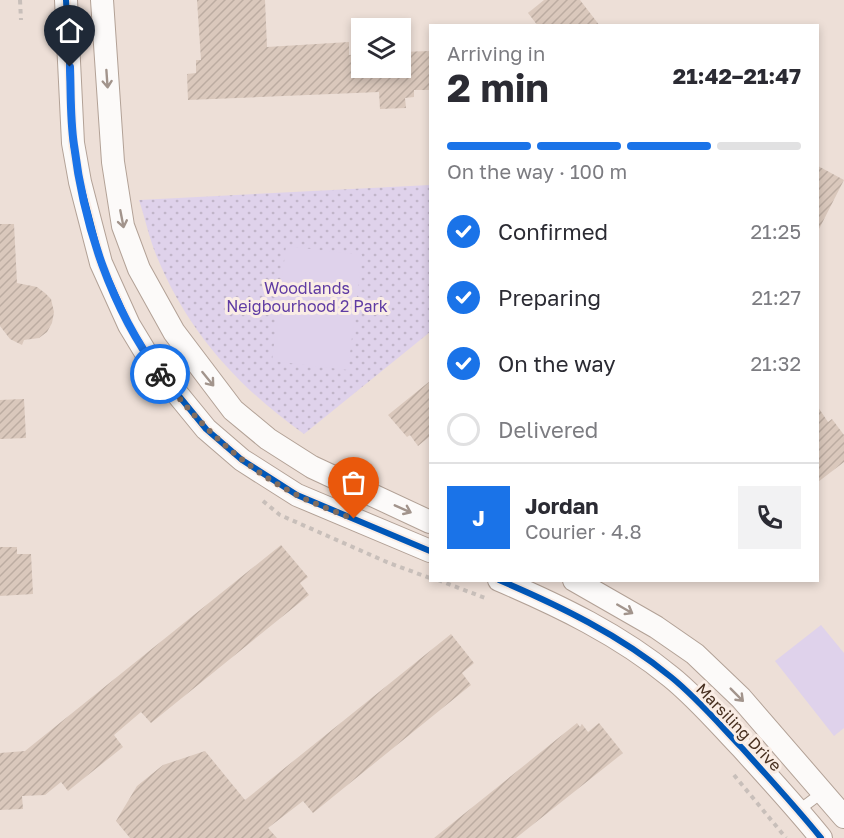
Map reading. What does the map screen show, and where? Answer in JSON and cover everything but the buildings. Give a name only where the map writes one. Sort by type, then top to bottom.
[{"type":"street","points":[[66,0],[73,143],[90,225],[105,273],[129,325],[152,363],[206,429],[242,460],[297,495],[429,551]]},
{"type":"street","points":[[102,0],[113,162],[123,226],[139,269],[174,332],[233,410],[268,439],[312,467],[429,522]]},
{"type":"street","name":"Marsiling Drive","points":[[577,582],[656,627],[695,654],[741,698],[844,817]]},
{"type":"street","name":"Marsiling Drive","points":[[493,590],[564,608],[671,677],[711,715],[799,810],[821,838]]},
{"type":"lane","points":[[68,30],[103,29]]},
{"type":"lane","points":[[799,810],[824,792]]},
{"type":"path","points":[[20,0],[21,20]]},
{"type":"path","points":[[449,582],[493,590]]},
{"type":"green space","name":"Woodlands Neigbourhood 2 Park","points":[[429,185],[429,333],[304,434],[280,416],[237,377],[200,334],[184,310],[157,257],[139,200]]},
{"type":"green space","points":[[286,246],[362,255],[348,370],[272,361]]},
{"type":"green space","points":[[821,625],[844,653],[844,728],[834,736],[775,661]]},
{"type":"cycle path","points":[[66,0],[73,143],[80,182],[101,263],[129,325],[152,363],[206,429],[242,460],[297,495],[429,551]]},
{"type":"cycle path","points":[[504,582],[544,600],[610,635],[681,685],[742,748],[821,838]]},
{"type":"way so far","points":[[160,374],[206,429],[242,460],[297,495],[354,519]]},
{"type":"route","points":[[70,67],[73,143],[90,225],[101,263],[129,325],[160,374]]}]
